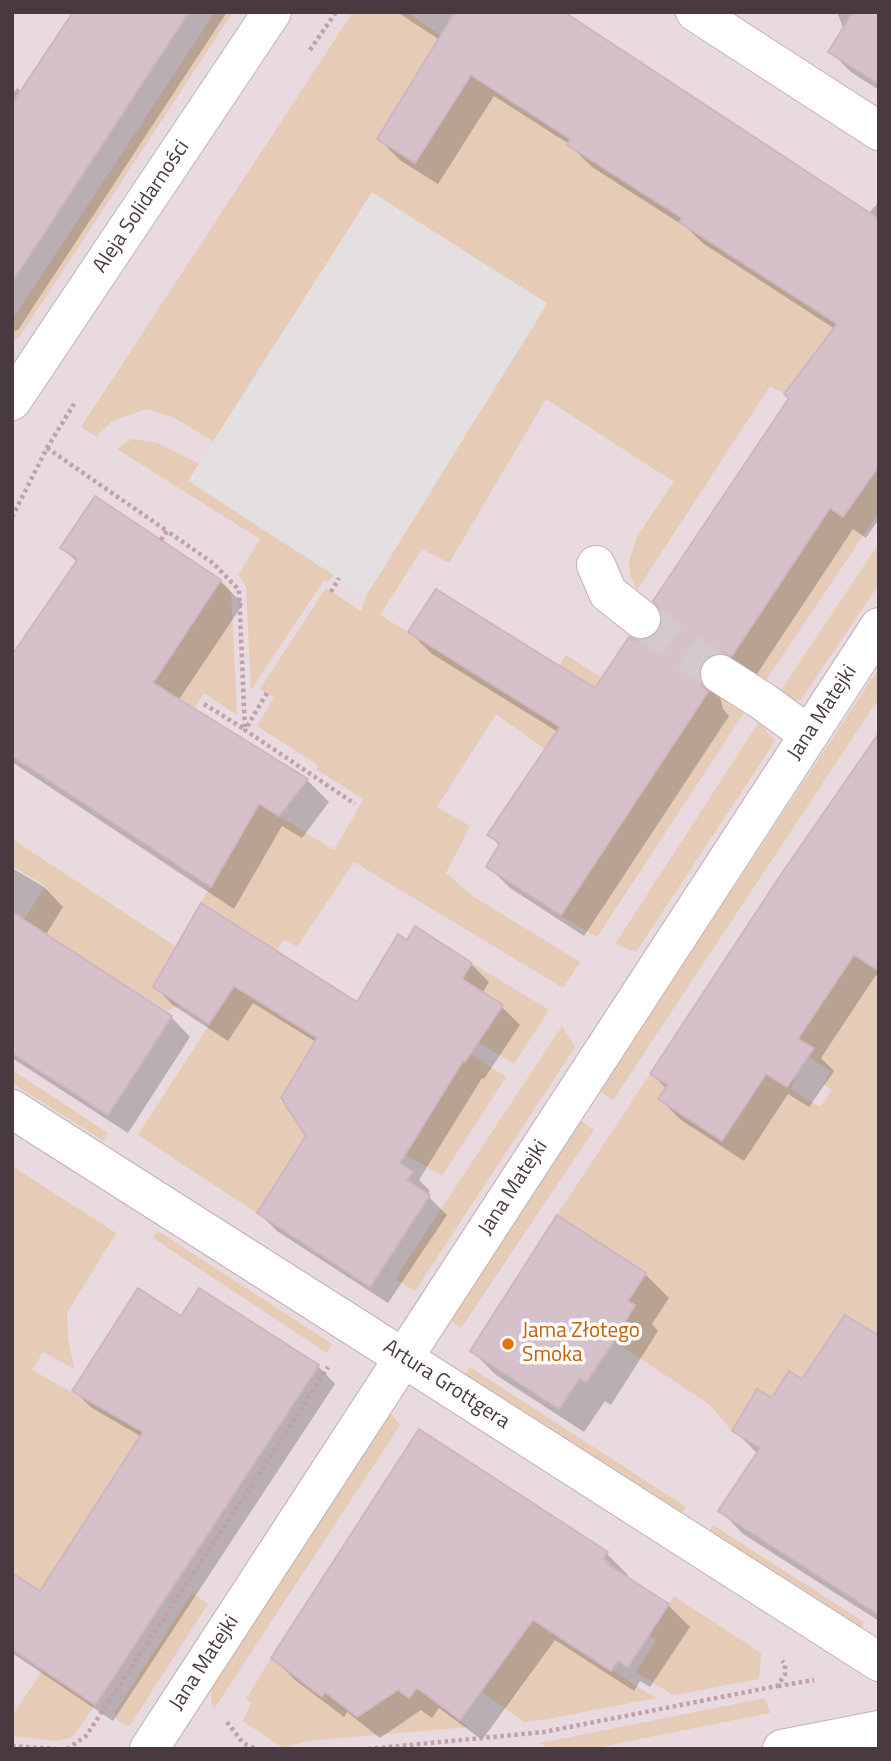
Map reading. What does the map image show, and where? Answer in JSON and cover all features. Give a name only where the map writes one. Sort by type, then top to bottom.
[{"type":"street","name":"Aleja Solidarności","points":[[14,395],[272,12]]},
{"type":"street","points":[[695,12],[879,131]]},
{"type":"street","points":[[596,565],[608,593],[641,619]]},
{"type":"street","name":"Jana Matejki","points":[[149,1749],[879,627]]},
{"type":"street","points":[[720,674],[809,734]]},
{"type":"street","name":"Artura Grottgera","points":[[12,1109],[879,1662]]},
{"type":"street","points":[[782,1749],[879,1730]]},
{"type":"path","points":[[304,60],[336,12]]},
{"type":"path","points":[[12,517],[47,448],[80,393]]},
{"type":"path","points":[[47,448],[213,563],[239,590],[245,730]]},
{"type":"path","points":[[161,540],[167,531]]},
{"type":"path","points":[[331,592],[339,578]]},
{"type":"path","points":[[245,730],[267,693]]},
{"type":"path","points":[[204,704],[355,804]]},
{"type":"path","points":[[67,1749],[86,1736],[328,1367]]},
{"type":"path","points":[[368,1749],[544,1732],[777,1686],[785,1675],[785,1664],[776,1653]]},
{"type":"path","points":[[227,1716],[227,1724],[243,1743],[256,1749]]},
{"type":"path","points":[[12,1746],[58,1749]]},
{"type":"shaded area","points":[[12,12],[879,12],[879,1749],[12,1749]]},
{"type":"shaded area","points":[[215,12],[233,12],[18,339],[12,341],[12,320]]},
{"type":"shaded area","points":[[353,12],[406,12],[480,62],[570,139],[568,145],[681,218],[680,223],[808,305],[879,268],[784,394],[770,386],[637,590],[630,575],[629,561],[638,535],[674,482],[546,399],[449,563],[422,549],[380,615],[532,709],[566,655],[602,678],[556,757],[496,714],[437,807],[470,826],[446,873],[471,895],[580,962],[563,988],[354,862],[297,947],[284,939],[276,951],[201,903],[259,804],[334,850],[355,815],[363,799],[317,770],[318,765],[257,726],[274,698],[260,689],[326,588],[361,611],[366,596],[547,303],[372,193],[213,441],[173,417],[147,409],[114,420],[97,437],[81,427]],"holes":[[[419,70],[459,94],[415,163],[377,139]]]},
{"type":"shaded area","points":[[372,192],[547,304],[366,596],[188,481]]},
{"type":"shaded area","points":[[132,439],[158,443],[200,464],[189,481],[334,574],[328,582],[324,580],[251,690],[246,588],[238,575],[260,539],[117,449]]},
{"type":"shaded area","points":[[879,466],[879,512],[764,683],[728,662],[830,508],[842,517]]},
{"type":"shaded area","points":[[879,543],[879,584],[800,701],[779,693]]},
{"type":"shaded area","points":[[221,580],[231,591],[237,715],[204,693],[194,709],[117,717],[188,630]]},
{"type":"shaded area","points":[[879,668],[879,698],[613,1100],[599,1091]]},
{"type":"shaded area","points":[[713,685],[747,708],[597,937],[561,916]]},
{"type":"shaded area","points":[[759,722],[775,741],[636,952],[615,944]]},
{"type":"shaded area","points":[[12,839],[207,967],[180,1005],[167,1011],[22,923],[45,886],[12,866]]},
{"type":"shaded area","points":[[879,951],[879,1336],[845,1315],[812,1363],[861,1395],[879,1475],[789,1371],[772,1398],[757,1389],[732,1431],[710,1405],[614,1341],[635,1306],[628,1301],[646,1273],[557,1215],[650,1074],[667,1085],[658,1100],[722,1141],[772,1065],[795,1080],[791,1089],[820,1107],[832,1090],[823,1084],[831,1072],[808,1056],[813,1048],[798,1039],[854,955]]},
{"type":"shaded area","points":[[472,963],[549,1010],[514,1064],[478,1042],[503,1005],[462,979]]},
{"type":"shaded area","points":[[235,985],[317,1038],[279,1101],[314,1124],[257,1213],[138,1135]]},
{"type":"shaded area","points":[[562,1026],[575,1047],[415,1291],[395,1279]]},
{"type":"shaded area","points":[[470,1054],[506,1077],[442,1176],[396,1149],[391,1086],[432,1112]]},
{"type":"shaded area","points":[[12,1070],[108,1133],[104,1141],[12,1083]]},
{"type":"shaded area","points":[[581,1121],[594,1130],[461,1328],[449,1319]]},
{"type":"shaded area","points":[[12,1166],[116,1233],[67,1313],[74,1369],[43,1352],[32,1370],[145,1434],[58,1563],[43,1593],[12,1573]]},
{"type":"shaded area","points":[[158,1231],[332,1344],[327,1353],[153,1238]]},
{"type":"shaded area","points":[[470,1367],[686,1507],[683,1512],[679,1514],[464,1376]]},
{"type":"shaded area","points":[[391,1414],[400,1425],[214,1709],[211,1691],[215,1679]]},
{"type":"shaded area","points":[[713,1525],[864,1622],[860,1632],[708,1534]]},
{"type":"shaded area","points":[[429,1549],[568,1643],[656,1698],[524,1722],[481,1691],[490,1678]]},
{"type":"shaded area","points":[[192,1593],[208,1604],[130,1725],[126,1725],[117,1720],[115,1713]]},
{"type":"shaded area","points":[[674,1596],[761,1653],[759,1679],[673,1695],[636,1672],[656,1640],[649,1635]]},
{"type":"shaded area","points":[[271,1658],[322,1697],[325,1692],[357,1717],[378,1689],[388,1696],[398,1690],[417,1688],[469,1727],[307,1741],[283,1748],[243,1721],[251,1703],[246,1699]]},
{"type":"shaded area","points":[[43,1670],[95,1705],[73,1737],[56,1741],[12,1736],[12,1716]]},
{"type":"shaded area","points":[[765,1698],[770,1713],[590,1749],[550,1749],[540,1743]]},
{"type":"building","points":[[73,12],[189,12],[12,282],[12,104]]},
{"type":"building","points":[[455,12],[564,12],[879,219],[879,466],[843,517],[830,508],[732,656],[720,652],[711,654],[702,662],[698,674],[701,685],[708,692],[561,915],[486,867],[500,843],[487,835],[560,727],[408,632],[436,589],[595,688],[629,637],[639,641],[659,632],[661,612],[653,601],[789,398],[784,394],[837,324],[679,222],[682,218],[567,145],[570,139],[471,75],[415,163],[377,139]]},
{"type":"building","points":[[853,12],[879,12],[879,84],[828,52]]},
{"type":"building","points":[[95,496],[221,580],[153,683],[308,779],[279,816],[259,804],[211,887],[12,756],[12,655],[78,559],[60,548]]},
{"type":"building","points":[[879,733],[879,971],[854,955],[798,1039],[814,1048],[787,1087],[766,1074],[722,1141],[658,1099],[668,1085],[650,1074],[780,876]]},
{"type":"building","points":[[201,903],[357,1002],[398,934],[407,940],[415,926],[472,963],[462,979],[503,1005],[465,1062],[463,1061],[400,1163],[413,1172],[407,1180],[430,1195],[370,1287],[257,1213],[306,1136],[281,1098],[317,1038],[234,986],[209,1024],[153,987]]},
{"type":"building","points":[[12,912],[172,1016],[108,1115],[12,1053]]},
{"type":"building","points":[[557,1215],[646,1273],[628,1301],[635,1305],[614,1341],[586,1382],[580,1378],[559,1409],[470,1351]]},
{"type":"building","points":[[138,1288],[181,1316],[199,1288],[319,1365],[95,1705],[12,1649],[12,1573],[40,1591],[143,1432],[72,1391]]},
{"type":"building","points":[[845,1315],[879,1336],[879,1615],[718,1511],[760,1448],[732,1431],[757,1389],[772,1398],[789,1371],[802,1379]]},
{"type":"building","points":[[419,1429],[608,1552],[603,1559],[609,1563],[607,1564],[669,1604],[628,1667],[618,1661],[611,1671],[533,1620],[460,1720],[417,1688],[409,1698],[398,1690],[357,1717],[325,1692],[322,1697],[271,1658]]},
{"type":"tunnel","points":[[641,619],[720,674]]},
{"type":"place","name":"Jama Złotego Smoka","points":[[508,1344]]}]
